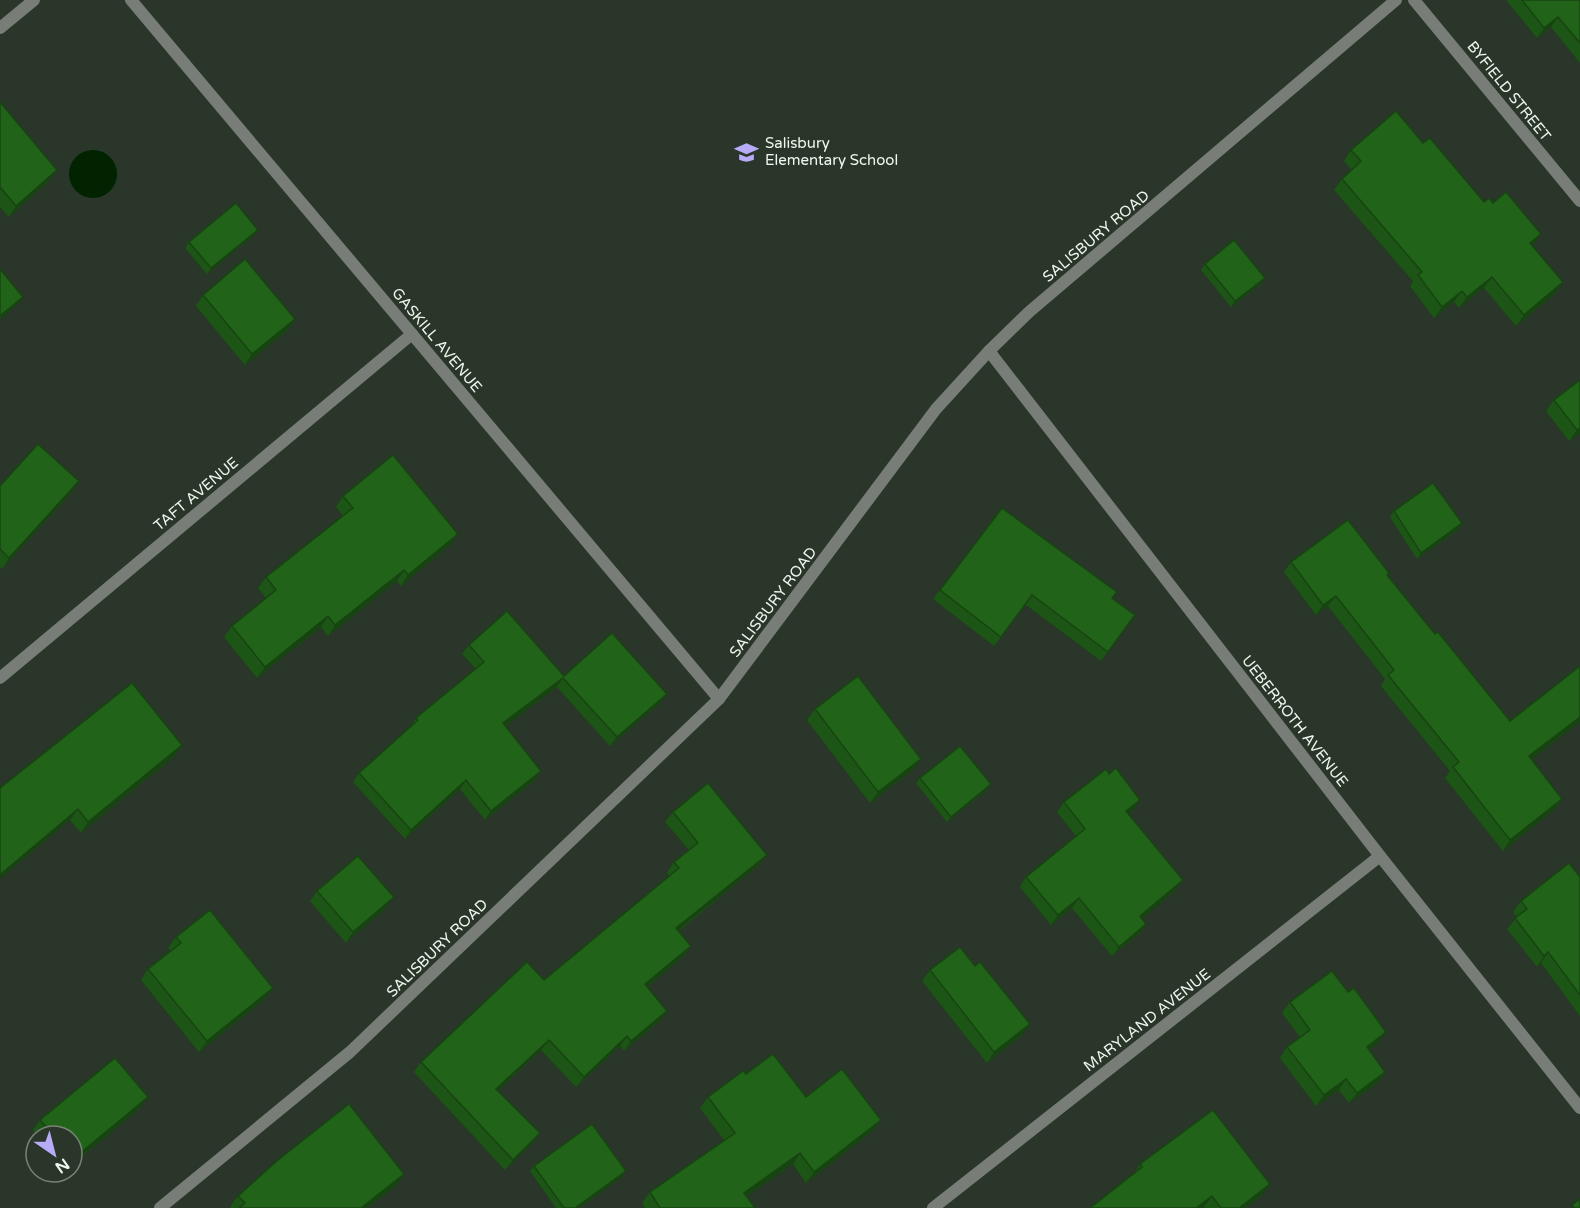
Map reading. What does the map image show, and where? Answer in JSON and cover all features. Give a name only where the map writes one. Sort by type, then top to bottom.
[{"type":"street","points":[[0,28],[34,0]]},
{"type":"street","name":"GASKILL AVENUE","points":[[131,0],[719,699]]},
{"type":"street","name":"SALISBURY ROAD","points":[[160,1208],[350,1052],[719,699],[936,409],[989,351],[1029,312],[1396,0]]},
{"type":"street","name":"BYFIELD STREET","points":[[1414,0],[1580,201]]},
{"type":"street","name":"TAFT AVENUE","points":[[0,678],[412,334]]},
{"type":"street","name":"UEBERROTH AVENUE","points":[[989,351],[1380,856],[1580,1108]]},
{"type":"street","name":"MARYLAND AVENUE","points":[[933,1208],[1380,856]]},
{"type":"shaded area","points":[[93,150],[110,157],[117,174],[110,191],[93,198],[76,191],[69,174],[76,157]]},
{"type":"building","points":[[1522,0],[1580,0],[1580,43],[1558,17],[1544,28]]},
{"type":"building","points":[[0,102],[57,170],[16,206],[0,187]]},
{"type":"building","points":[[1396,111],[1423,143],[1430,138],[1484,202],[1489,198],[1493,203],[1506,192],[1541,234],[1530,243],[1563,282],[1524,315],[1492,277],[1467,297],[1462,291],[1442,307],[1418,275],[1422,272],[1342,179],[1361,161],[1351,150]]},
{"type":"building","points":[[236,203],[258,230],[211,268],[189,242]]},
{"type":"building","points":[[1234,240],[1265,278],[1235,301],[1205,264]]},
{"type":"building","points":[[245,259],[295,319],[252,354],[203,295]]},
{"type":"building","points":[[0,269],[23,297],[0,316]]},
{"type":"building","points":[[1580,380],[1580,428],[1577,430],[1554,400]]},
{"type":"building","points":[[38,444],[79,481],[9,558],[0,549],[0,486]]},
{"type":"building","points":[[393,455],[458,534],[408,575],[404,570],[335,625],[328,616],[265,667],[232,626],[276,590],[266,577],[353,508],[343,496]]},
{"type":"building","points":[[1433,483],[1462,523],[1421,553],[1394,511]]},
{"type":"building","points":[[1002,508],[1117,592],[1112,598],[1135,615],[1108,652],[1032,595],[1001,637],[940,590]]},
{"type":"building","points":[[1348,520],[1389,573],[1387,575],[1435,634],[1438,632],[1510,721],[1580,666],[1580,717],[1529,756],[1562,799],[1510,840],[1453,767],[1459,762],[1388,675],[1394,670],[1336,596],[1323,605],[1291,562]]},
{"type":"building","points":[[507,611],[564,676],[612,633],[667,694],[617,737],[563,678],[503,723],[541,771],[491,811],[466,780],[411,830],[359,773],[418,720],[416,718],[484,662],[469,645]]},
{"type":"building","points":[[858,676],[921,759],[878,792],[815,709]]},
{"type":"building","points":[[132,683],[182,745],[88,822],[78,809],[0,875],[0,788]]},
{"type":"building","points":[[960,746],[991,784],[951,817],[920,778]]},
{"type":"building","points":[[1116,768],[1140,800],[1126,811],[1183,880],[1140,916],[1146,924],[1119,947],[1079,898],[1058,915],[1026,877],[1085,829],[1064,802],[1106,769],[1109,774]]},
{"type":"building","points":[[708,783],[767,855],[676,928],[691,946],[645,984],[667,1011],[631,1041],[627,1036],[584,1077],[549,1040],[496,1089],[540,1133],[513,1160],[421,1062],[527,962],[544,980],[679,868],[674,862],[698,843],[673,812]]},
{"type":"building","points":[[358,856],[394,897],[353,932],[317,891]]},
{"type":"building","points":[[1569,863],[1580,877],[1580,995],[1548,952],[1544,956],[1515,918],[1527,909],[1521,901]]},
{"type":"building","points":[[210,910],[273,988],[207,1041],[148,969],[181,943],[176,937]]},
{"type":"building","points":[[960,947],[975,966],[980,962],[1030,1024],[994,1052],[930,970]]},
{"type":"building","points":[[1332,971],[1348,992],[1354,988],[1386,1032],[1367,1047],[1385,1072],[1357,1093],[1346,1079],[1324,1095],[1287,1047],[1310,1030],[1290,1002]]},
{"type":"building","points":[[773,1054],[806,1097],[842,1069],[881,1120],[814,1172],[800,1153],[744,1193],[755,1208],[660,1208],[650,1192],[735,1133],[708,1097],[743,1071],[746,1074]]},
{"type":"building","points":[[115,1058],[148,1097],[84,1150],[84,1124],[44,1124],[40,1120]]},
{"type":"building","points":[[349,1104],[404,1174],[361,1208],[239,1208],[245,1203],[238,1196],[278,1160]]},
{"type":"building","points":[[1213,1110],[1270,1184],[1239,1208],[1221,1208],[1212,1196],[1196,1208],[1090,1208],[1142,1167],[1140,1164]]},
{"type":"building","points":[[592,1124],[626,1171],[575,1208],[564,1208],[534,1166]]},
{"type":"building","points":[[1580,1199],[1580,1208],[1574,1208],[1572,1205]]},
{"type":"place","name":"Salisbury Elementary School","points":[[747,152]]}]
